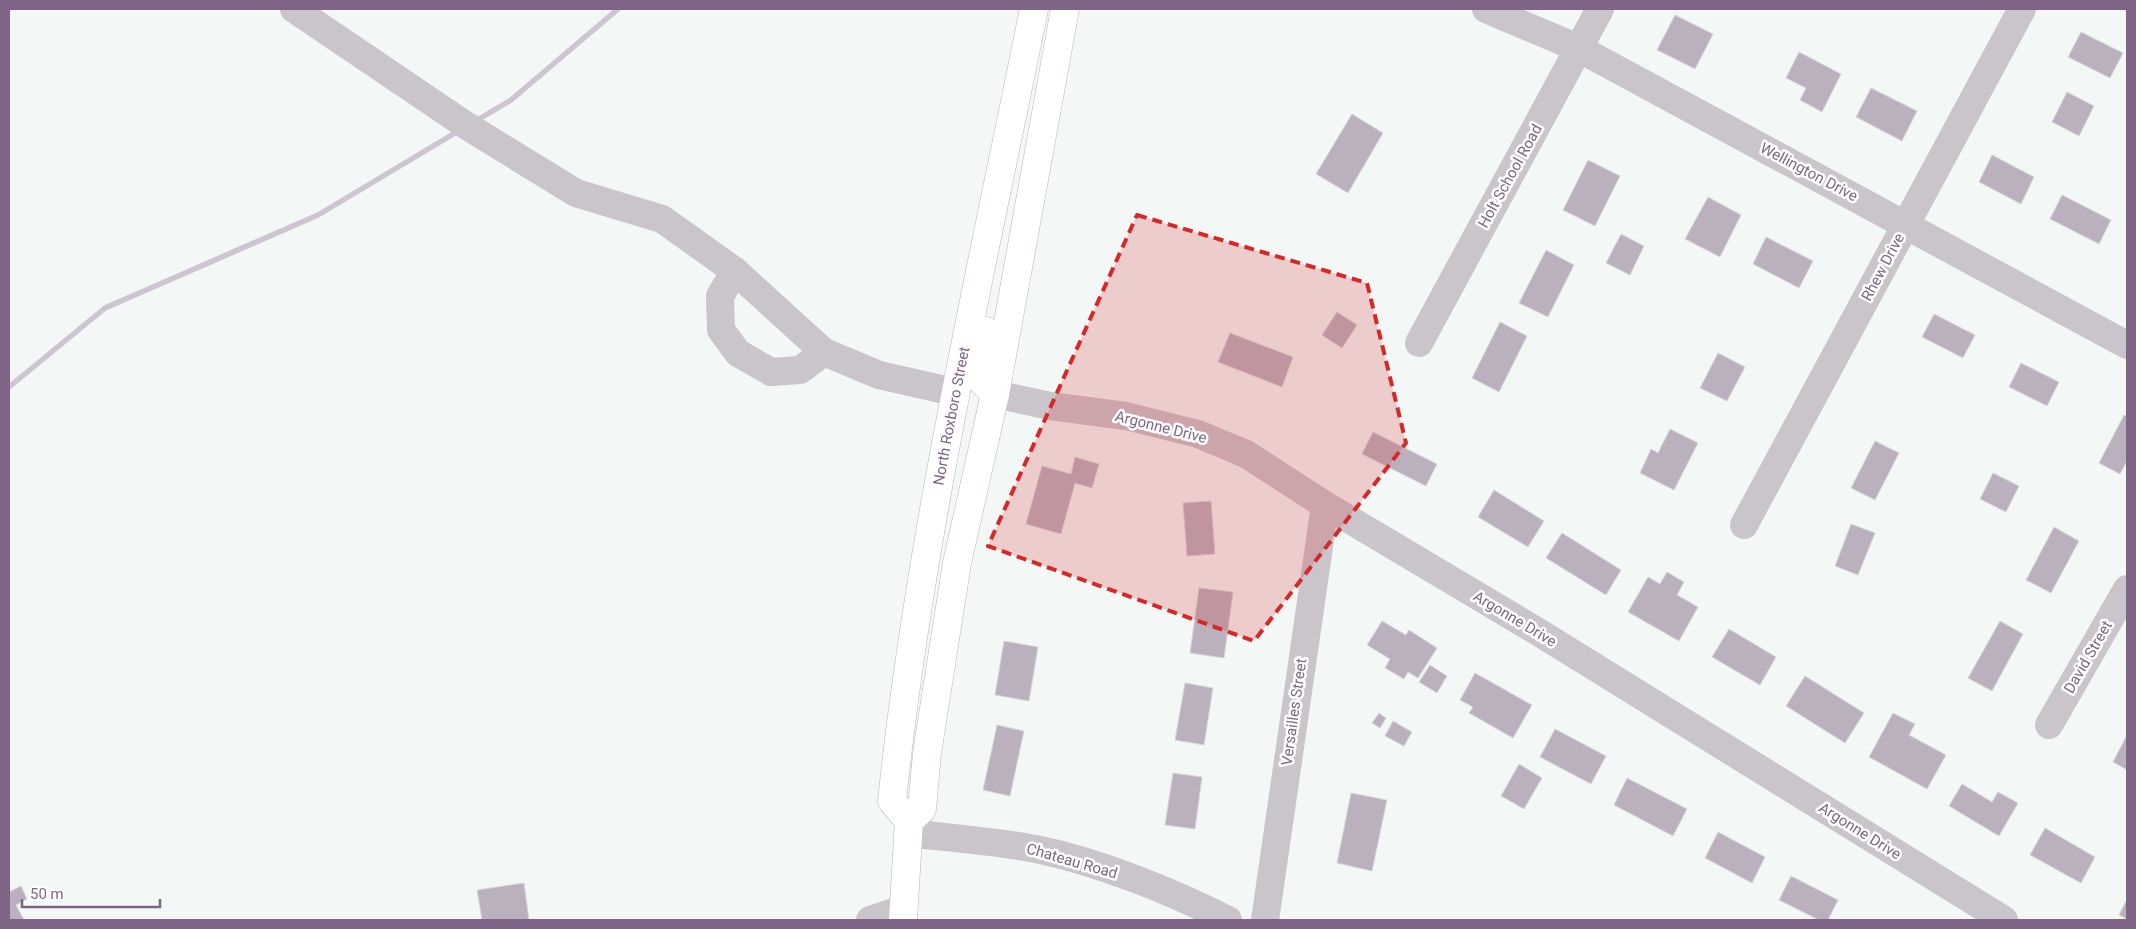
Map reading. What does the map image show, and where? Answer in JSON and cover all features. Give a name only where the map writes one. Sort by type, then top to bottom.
[{"type":"highway","name":"North Roxboro Street","points":[[908,827],[892,801],[901,708],[954,392],[992,218],[1034,9]]},
{"type":"highway","points":[[903,914],[908,827],[922,809],[926,753],[957,563],[995,394],[1065,9]]},
{"type":"highway","points":[[992,218],[1004,234],[978,377],[995,394]]},
{"type":"highway","points":[[954,392],[969,418],[950,527],[957,563]]},
{"type":"street","name":"Wellington Drive","points":[[1486,9],[1578,48],[2127,345]]},
{"type":"street","name":"Holt School Road","points":[[1419,343],[1600,9]]},
{"type":"street","name":"Rhew Drive","points":[[1744,525],[2022,9]]},
{"type":"street","points":[[310,13],[467,126],[576,193],[662,219],[735,271],[824,352],[879,375],[954,392]]},
{"type":"street","points":[[735,271],[720,296],[721,330],[738,353],[771,372],[800,370],[824,352]]},
{"type":"street","name":"Argonne Drive","points":[[995,394],[1050,406],[1126,416],[1198,434],[1246,454],[1325,505],[1535,630],[2004,920]]},
{"type":"street","name":"Versailles Street","points":[[1265,920],[1325,505]]},
{"type":"street","name":"David Street","points":[[2049,724],[2127,589]]},
{"type":"street","name":"Chateau Road","points":[[908,827],[1036,849],[1134,879],[1196,904],[1228,920]]},
{"type":"street","points":[[870,920],[903,914]]},
{"type":"highlighted area","points":[[1137,215],[1367,283],[1406,443],[1254,641],[988,546]]},
{"type":"building","points":[[1675,15],[1713,34],[1695,69],[1657,50]]},
{"type":"building","points":[[2081,32],[2123,53],[2110,78],[2068,57]]},
{"type":"building","points":[[1799,52],[1841,74],[1822,112],[1800,100],[1806,88],[1786,78]]},
{"type":"building","points":[[1871,88],[1917,111],[1902,141],[1856,117]]},
{"type":"building","points":[[2067,92],[2094,106],[2079,136],[2052,122]]},
{"type":"building","points":[[1352,114],[1383,133],[1348,193],[1316,174]]},
{"type":"building","points":[[1992,155],[2034,177],[2021,204],[1979,182]]},
{"type":"building","points":[[1588,160],[1620,176],[1595,226],[1563,210]]},
{"type":"building","points":[[2062,195],[2111,220],[2099,244],[2050,219]]},
{"type":"building","points":[[1708,197],[1741,215],[1720,257],[1685,239]]},
{"type":"building","points":[[1621,234],[1644,246],[1630,275],[1606,263]]},
{"type":"building","points":[[1766,237],[1813,261],[1799,288],[1753,264]]},
{"type":"building","points":[[1546,250],[1574,265],[1548,317],[1519,303]]},
{"type":"building","points":[[1337,312],[1357,325],[1342,348],[1322,335]]},
{"type":"building","points":[[1934,314],[1975,335],[1963,358],[1922,337]]},
{"type":"building","points":[[1500,322],[1527,336],[1499,392],[1472,378]]},
{"type":"building","points":[[1230,333],[1293,357],[1282,387],[1218,362]]},
{"type":"building","points":[[1718,353],[1745,367],[1727,401],[1700,388]]},
{"type":"building","points":[[2021,363],[2059,382],[2047,406],[2009,387]]},
{"type":"building","points":[[2124,415],[2127,416],[2127,461],[2120,474],[2099,463]]},
{"type":"building","points":[[1670,429],[1698,443],[1674,490],[1640,473],[1651,449],[1658,453]]},
{"type":"building","points":[[1373,432],[1437,464],[1426,486],[1362,454]]},
{"type":"building","points":[[1875,441],[1899,453],[1875,500],[1851,488]]},
{"type":"building","points":[[1075,457],[1099,464],[1092,488],[1075,483],[1061,534],[1026,524],[1042,466],[1071,474]]},
{"type":"building","points":[[1993,473],[2019,486],[2006,512],[1980,499]]},
{"type":"building","points":[[1494,490],[1544,521],[1528,547],[1478,517]]},
{"type":"building","points":[[1211,501],[1215,554],[1187,556],[1183,503]]},
{"type":"building","points":[[1851,524],[1875,533],[1858,575],[1835,566]]},
{"type":"building","points":[[2054,527],[2079,541],[2051,593],[2026,580]]},
{"type":"building","points":[[1562,533],[1621,570],[1606,595],[1546,558]]},
{"type":"building","points":[[1667,572],[1684,582],[1677,595],[1698,607],[1679,641],[1628,612],[1648,577],[1660,584]]},
{"type":"building","points":[[1199,588],[1233,592],[1224,658],[1190,653]]},
{"type":"building","points":[[1382,621],[1406,635],[1409,630],[1437,648],[1418,678],[1408,672],[1404,679],[1385,668],[1390,659],[1367,645]]},
{"type":"building","points":[[2000,621],[2023,634],[1992,691],[1968,678]]},
{"type":"building","points":[[1729,629],[1776,657],[1760,685],[1712,657]]},
{"type":"building","points":[[1004,641],[1038,647],[1029,701],[995,695]]},
{"type":"building","points":[[1430,665],[1447,676],[1437,693],[1419,682]]},
{"type":"building","points":[[1475,673],[1532,705],[1513,738],[1469,713],[1473,707],[1460,700]]},
{"type":"building","points":[[1805,676],[1864,713],[1845,743],[1786,706]]},
{"type":"building","points":[[1185,683],[1213,688],[1204,745],[1175,740]]},
{"type":"building","points":[[1379,713],[1386,718],[1380,728],[1372,723]]},
{"type":"building","points":[[1893,713],[1915,724],[1909,735],[1946,755],[1927,789],[1869,757]]},
{"type":"building","points":[[1393,721],[1412,732],[1404,746],[1385,736]]},
{"type":"building","points":[[997,725],[1024,731],[1010,796],[983,790]]},
{"type":"building","points":[[1555,729],[1606,756],[1591,784],[1540,757]]},
{"type":"building","points":[[2127,735],[2127,770],[2113,762]]},
{"type":"building","points":[[1519,764],[1542,778],[1524,809],[1501,796]]},
{"type":"building","points":[[1173,773],[1202,777],[1195,829],[1165,825]]},
{"type":"building","points":[[1627,778],[1687,809],[1673,836],[1614,805]]},
{"type":"building","points":[[1962,784],[1992,802],[1998,792],[2018,803],[1999,836],[1949,806]]},
{"type":"building","points":[[1351,793],[1387,800],[1372,871],[1337,863]]},
{"type":"building","points":[[2045,828],[2095,857],[2081,883],[2030,855]]},
{"type":"building","points":[[1718,832],[1765,857],[1752,883],[1705,858]]},
{"type":"building","points":[[1791,876],[1838,900],[1828,920],[1819,920],[1779,900]]},
{"type":"building","points":[[524,883],[529,920],[482,920],[477,890]]},
{"type":"building","points":[[21,886],[27,899],[16,905],[24,920],[9,920],[9,892]]},
{"type":"building","points":[[2127,899],[2127,919],[2119,915]]},
{"type":"waterway","points":[[474,122],[511,100],[618,9]]},
{"type":"waterway","points":[[9,387],[105,308],[318,215],[460,130]]}]
